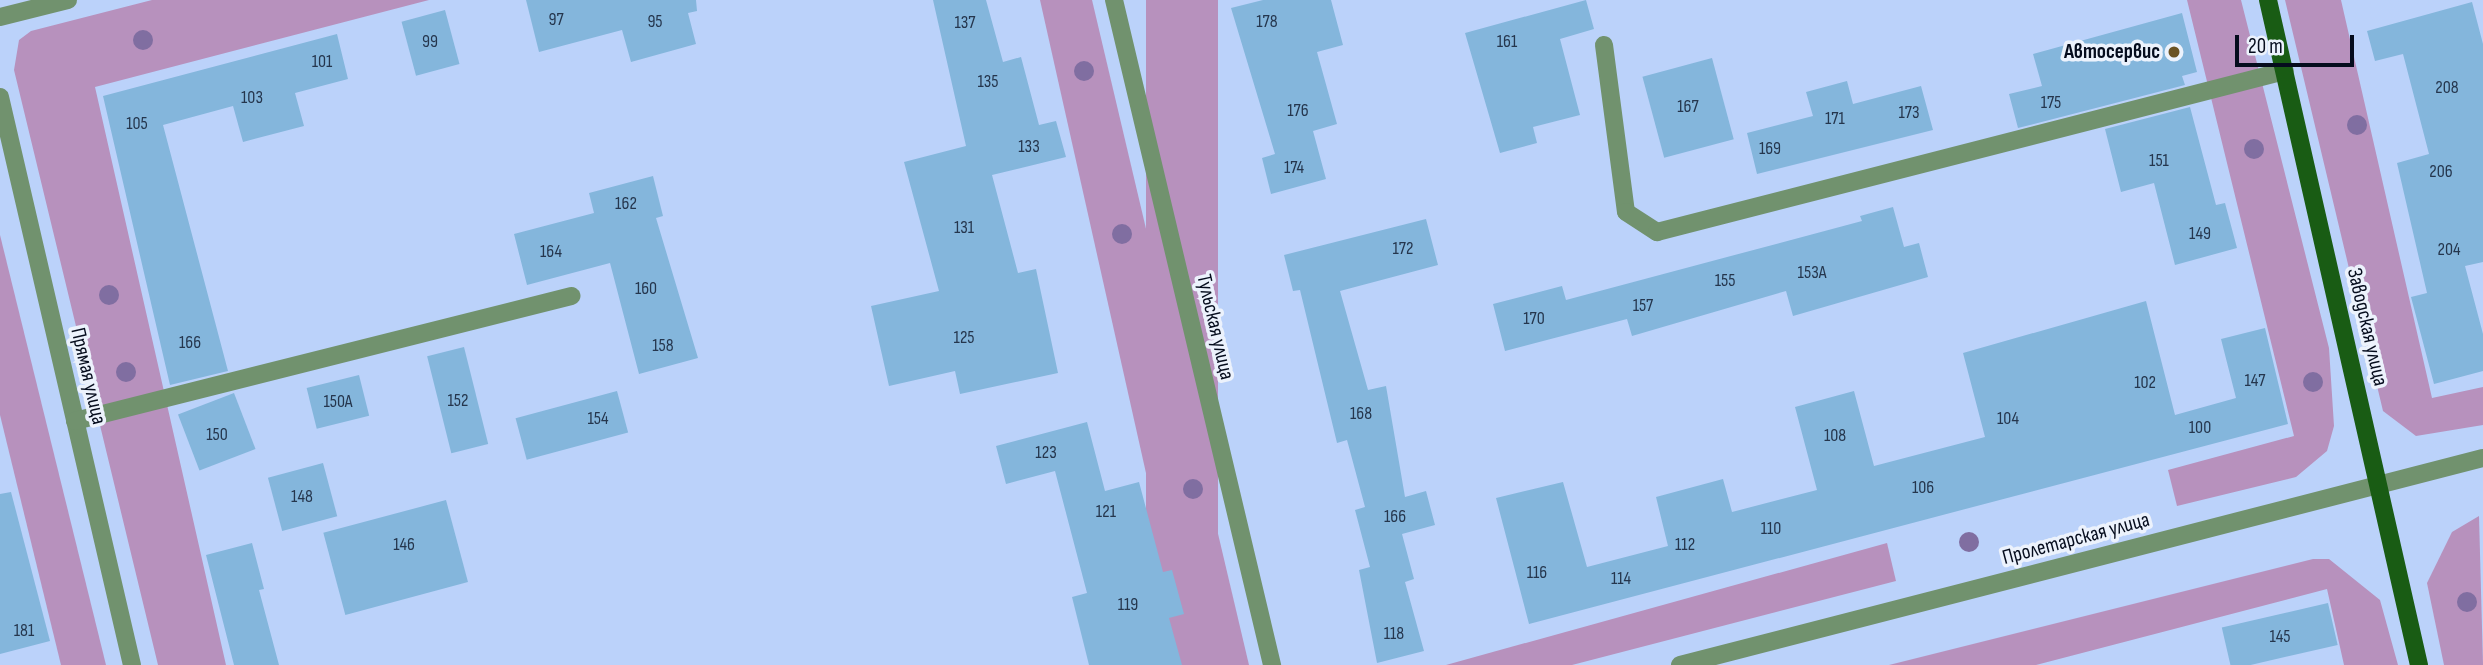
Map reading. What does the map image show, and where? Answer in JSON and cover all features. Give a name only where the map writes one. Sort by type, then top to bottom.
[{"type":"main road","name":"Заводская улица","points":[[2268,0],[2419,665]]},
{"type":"street","points":[[0,17],[68,0]]},
{"type":"street","name":"Тульская улица","points":[[1114,0],[1272,665]]},
{"type":"street","points":[[1604,45],[1626,212],[1657,232],[2285,71]]},
{"type":"street","name":"Прямая улица","points":[[0,97],[132,665]]},
{"type":"street","points":[[75,421],[571,296]]},
{"type":"street","name":"Пролетарская улица","points":[[1680,665],[2483,458]]},
{"type":"shaded area","points":[[152,0],[429,0],[95,87],[226,665],[158,665],[14,70],[19,40],[31,31]]},
{"type":"shaded area","points":[[1040,0],[1092,0],[1249,665],[1189,665]]},
{"type":"shaded area","points":[[1146,0],[1218,0],[1218,665],[1146,665]]},
{"type":"shaded area","points":[[2187,0],[2241,0],[2329,348],[2334,426],[2327,451],[2296,477],[2177,506],[2168,470],[2294,436]]},
{"type":"shaded area","points":[[2285,0],[2341,0],[2432,398],[2483,387],[2483,425],[2416,436],[2383,411]]},
{"type":"shaded area","points":[[0,235],[106,665],[61,665],[0,415]]},
{"type":"shaded area","points":[[2479,516],[2483,665],[2444,665],[2427,583],[2452,532]]},
{"type":"shaded area","points":[[1887,543],[1896,581],[1572,665],[1446,665]]},
{"type":"shaded area","points":[[2313,559],[2329,559],[2380,600],[2398,665],[2344,665],[2327,589],[2036,665],[1889,665]]},
{"type":"building","points":[[526,0],[696,0],[697,11],[688,13],[696,44],[631,62],[622,30],[539,52]]},
{"type":"building","points":[[933,0],[986,0],[1003,62],[1021,57],[1039,125],[1056,121],[1066,157],[992,175],[1018,273],[1036,269],[1058,373],[960,394],[955,371],[889,386],[871,306],[939,291],[904,162],[966,146]]},
{"type":"building","points":[[1263,0],[1331,0],[1343,45],[1317,52],[1337,124],[1313,131],[1326,179],[1271,194],[1262,158],[1275,154],[1231,8]]},
{"type":"building","points":[[1586,0],[1594,29],[1560,39],[1580,115],[1533,127],[1537,143],[1500,153],[1465,33]]},
{"type":"building","points":[[2472,2],[2483,44],[2483,262],[2465,266],[2483,334],[2483,371],[2434,384],[2411,297],[2427,293],[2397,163],[2429,154],[2403,54],[2375,61],[2367,31]]},
{"type":"building","points":[[445,10],[459,64],[416,76],[402,22]]},
{"type":"building","points":[[2182,13],[2197,72],[2182,76],[2185,85],[2018,128],[2009,94],[2042,86],[2033,54]]},
{"type":"building","points":[[337,34],[348,79],[295,93],[304,126],[243,142],[233,106],[163,125],[228,371],[170,385],[103,96]]},
{"type":"building","points":[[1712,58],[1734,139],[1664,158],[1642,77]]},
{"type":"building","points":[[1847,81],[1853,104],[1921,86],[1933,130],[1757,174],[1747,133],[1813,116],[1806,92]]},
{"type":"building","points":[[2190,107],[2216,205],[2225,203],[2237,248],[2175,265],[2154,183],[2121,192],[2105,129]]},
{"type":"building","points":[[653,176],[663,216],[656,218],[698,358],[639,374],[610,263],[527,285],[514,234],[594,213],[589,193]]},
{"type":"building","points":[[1893,207],[1904,247],[1919,243],[1928,277],[1793,316],[1786,291],[1632,336],[1627,319],[1505,351],[1493,304],[1562,286],[1566,300],[1862,221],[1860,216]]},
{"type":"building","points":[[1426,219],[1438,265],[1340,291],[1368,390],[1386,386],[1405,497],[1426,491],[1435,525],[1402,534],[1414,579],[1405,582],[1424,651],[1377,663],[1359,570],[1370,567],[1355,510],[1365,507],[1347,440],[1337,443],[1300,290],[1293,291],[1284,255]]},
{"type":"building","points":[[2146,301],[2175,415],[2236,398],[2221,339],[2265,328],[2288,424],[1529,624],[1496,498],[1563,482],[1587,567],[1668,546],[1656,497],[1723,479],[1732,512],[1817,490],[1795,407],[1854,391],[1874,466],[1985,437],[1963,353]]},
{"type":"building","points":[[464,347],[488,444],[451,453],[427,356]]},
{"type":"building","points":[[359,375],[369,416],[317,429],[307,388]]},
{"type":"building","points":[[617,391],[628,433],[527,460],[516,418]]},
{"type":"building","points":[[234,393],[256,449],[199,471],[178,415]]},
{"type":"building","points":[[1087,422],[1105,491],[1139,482],[1163,572],[1172,570],[1184,614],[1169,618],[1182,665],[1089,665],[1072,597],[1087,593],[1055,471],[1006,484],[996,446]]},
{"type":"building","points":[[323,463],[337,516],[282,531],[268,478]]},
{"type":"building","points":[[11,492],[50,641],[0,654],[0,494]]},
{"type":"building","points":[[446,500],[468,582],[345,615],[323,533]]},
{"type":"building","points":[[252,543],[264,589],[259,590],[279,665],[234,665],[206,555]]},
{"type":"building","points":[[2328,603],[2338,645],[2251,665],[2230,665],[2222,628]]},
{"type":"place","name":"Автосервис","points":[[2174,52]]}]
